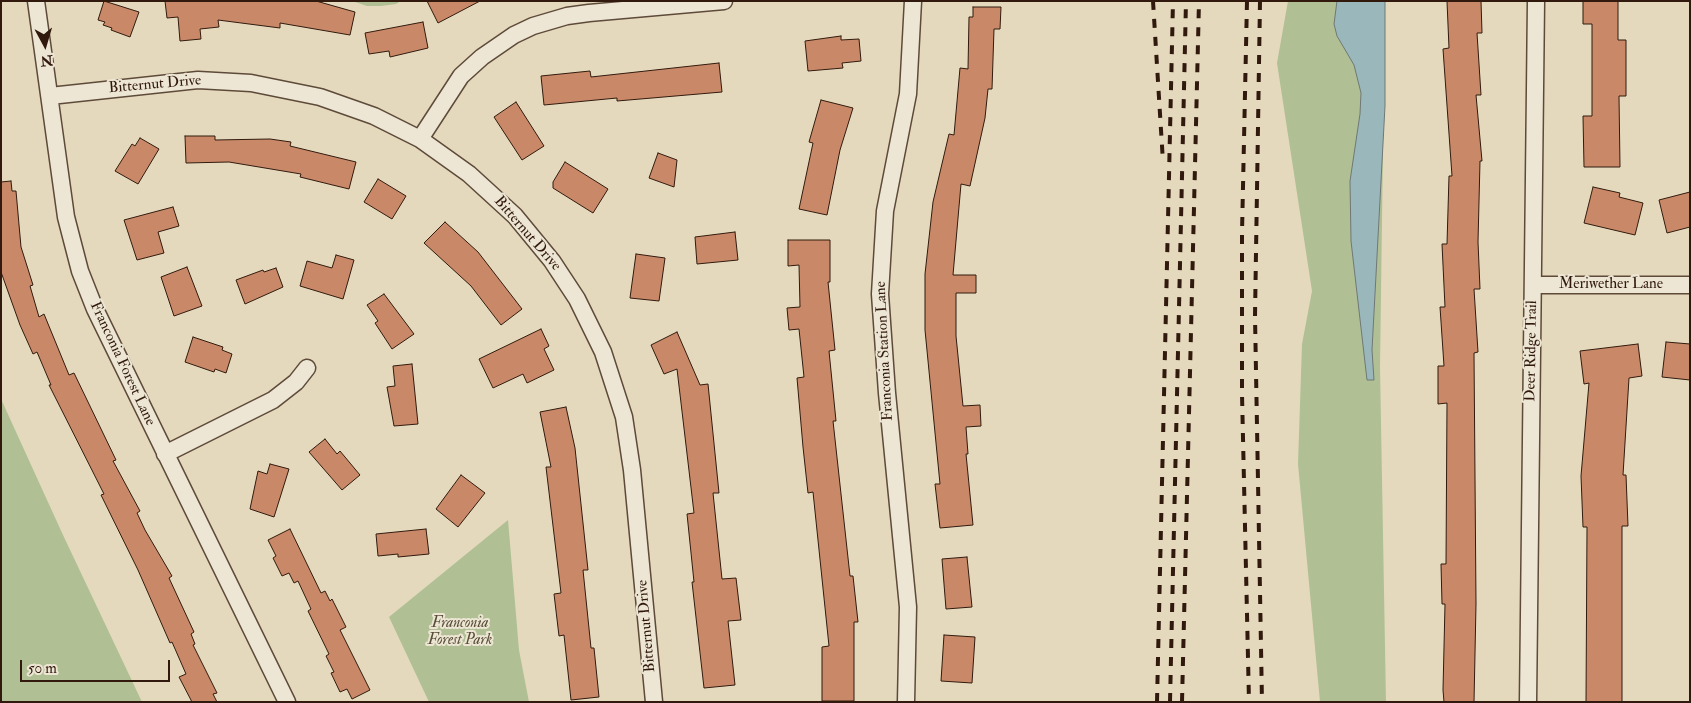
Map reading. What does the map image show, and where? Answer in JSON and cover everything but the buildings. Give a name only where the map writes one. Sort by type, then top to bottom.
[{"type":"street","name":"Franconia Forest Lane","points":[[36,1],[66,217],[80,271],[95,309],[287,702]]},
{"type":"street","points":[[420,138],[461,76],[482,57],[514,35],[533,26],[567,16],[589,13],[724,1]]},
{"type":"street","name":"Franconia Station Lane","points":[[906,702],[908,607],[887,394],[880,294],[885,211],[908,94],[913,1]]},
{"type":"street","name":"Deer Ridge Trail","points":[[1528,702],[1536,1]]},
{"type":"street","name":"Bitternut Drive","points":[[50,96],[177,81],[207,80],[251,83],[299,91],[342,104],[420,138],[480,183],[529,232],[566,280],[603,352],[624,417],[632,470],[654,702]]},
{"type":"street","name":"Meriwether Lane","points":[[1533,285],[1690,285]]},
{"type":"street","points":[[165,454],[279,396],[296,382],[308,368]]},
{"type":"green space","points":[[352,1],[401,1],[396,4],[367,6]]},
{"type":"green space","points":[[1288,1],[1385,1],[1380,367],[1386,702],[1320,702],[1298,464],[1302,344],[1312,291],[1277,63]]},
{"type":"green space","points":[[1,399],[63,535],[142,702],[1,702]]},
{"type":"green space","name":"Franconia Forest Park","points":[[508,520],[519,650],[529,702],[429,702],[389,617]]},
{"type":"water","points":[[1337,1],[1385,1],[1385,106],[1372,350],[1374,380],[1367,380],[1351,241],[1350,181],[1360,114],[1361,93],[1354,65],[1337,36],[1334,24]]},
{"type":"railway","points":[[1153,1],[1163,162]]},
{"type":"railway","points":[[1157,702],[1173,1]]},
{"type":"railway","points":[[1170,702],[1186,1]]},
{"type":"railway","points":[[1182,702],[1199,1]]},
{"type":"railway","points":[[1247,1],[1242,233],[1242,394],[1249,702]]},
{"type":"railway","points":[[1260,1],[1255,316],[1262,702]]}]
